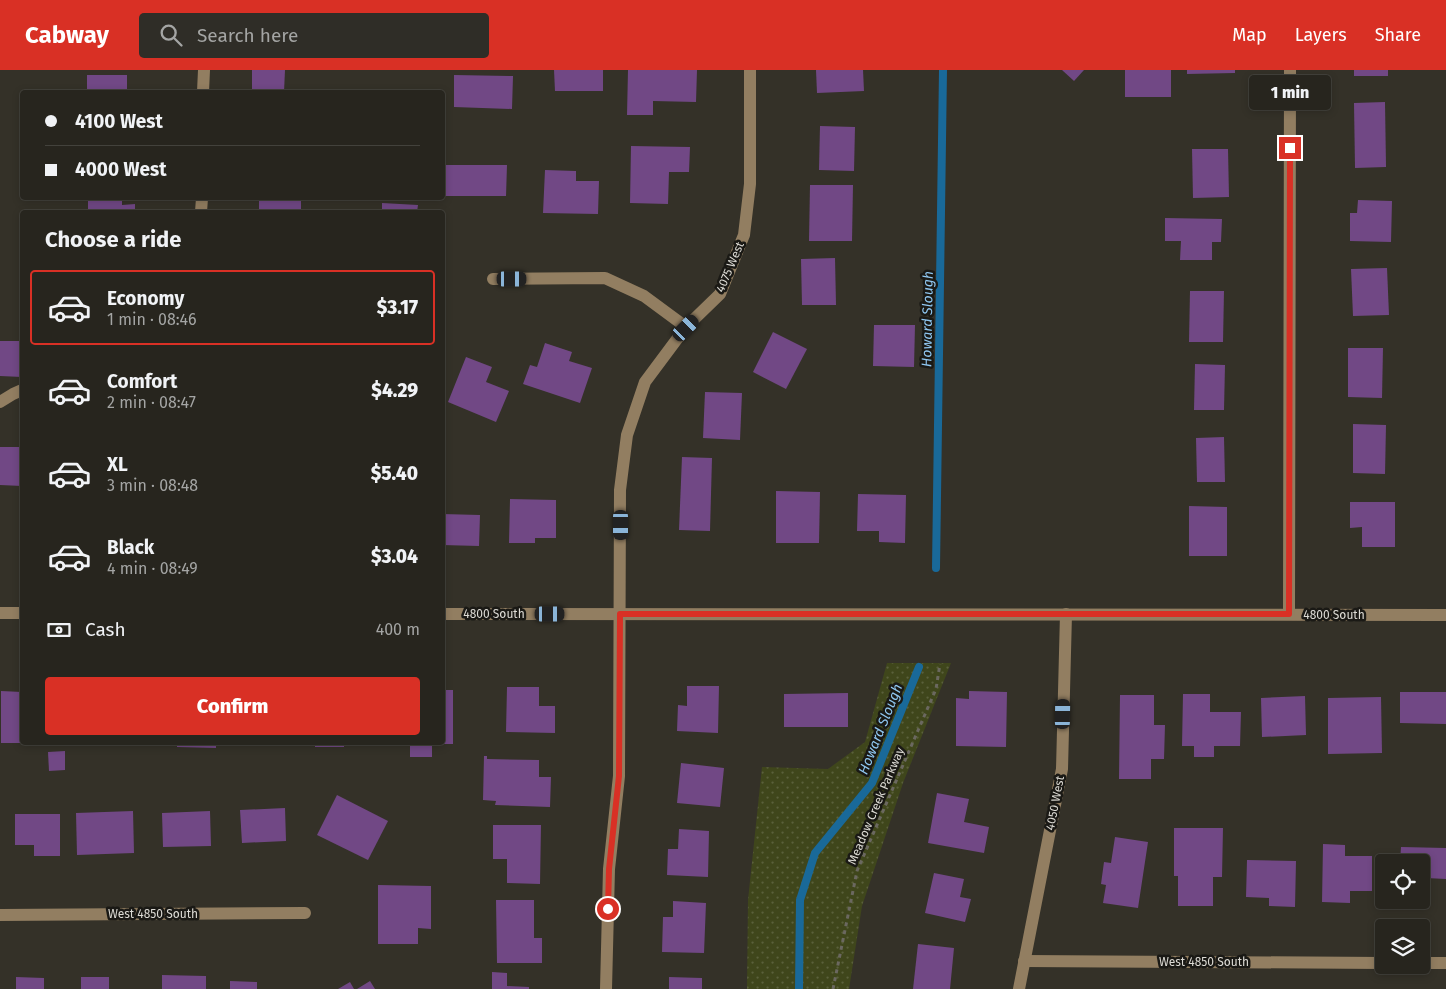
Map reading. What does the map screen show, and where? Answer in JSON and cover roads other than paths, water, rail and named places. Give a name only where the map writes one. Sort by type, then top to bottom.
[{"type":"street","points":[[203,90],[204,70]]},
{"type":"street","name":"4075 West","points":[[606,989],[609,869],[619,776],[620,490],[627,435],[645,382],[686,328],[720,294],[744,235],[750,184],[750,70]]},
{"type":"street","points":[[1289,614],[1290,70]]},
{"type":"street","points":[[494,279],[605,278],[644,296],[686,328]]},
{"type":"street","points":[[0,402],[20,391]]},
{"type":"street","points":[[0,613],[20,613]]},
{"type":"street","name":"4800 South","points":[[445,614],[1446,615]]},
{"type":"street","name":"4050 West","points":[[1019,989],[1062,768],[1066,614]]},
{"type":"street","name":"West 4850 South","points":[[0,915],[305,913]]},
{"type":"street","name":"West 4850 South","points":[[1024,961],[1375,963]]},
{"type":"street","points":[[1430,963],[1446,963]]},
{"type":"waterway","name":"Howard Slough","points":[[936,568],[943,70]]},
{"type":"waterway","name":"Howard Slough","points":[[799,989],[800,900],[815,853],[872,783],[919,667]]}]
